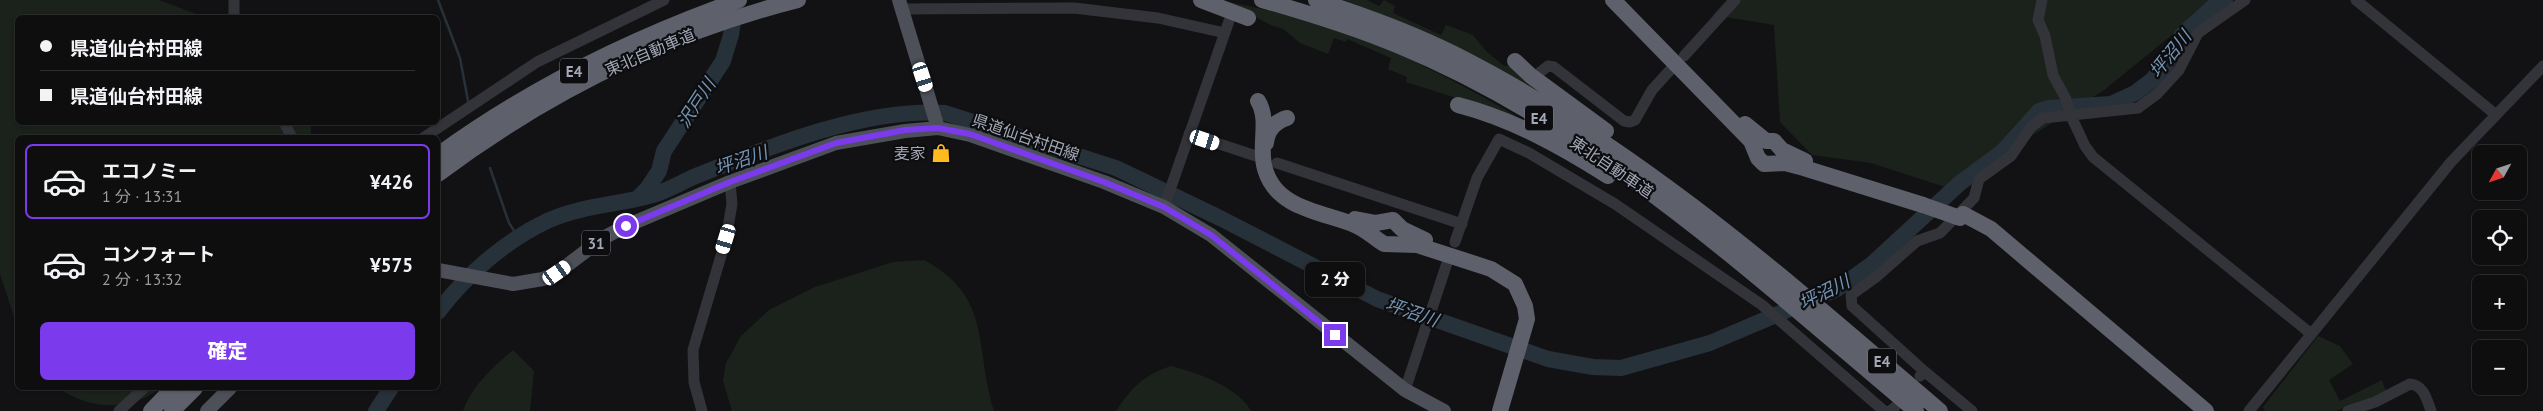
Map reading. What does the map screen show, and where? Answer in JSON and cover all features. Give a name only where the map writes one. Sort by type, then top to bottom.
[{"type":"highway","name":"東北自動車道","points":[[440,154],[497,115],[589,63],[689,18],[739,0]]},
{"type":"highway","name":"東北自動車道","points":[[440,173],[502,130],[582,82],[666,43],[747,15],[798,0]]},
{"type":"highway","points":[[1201,0],[1248,18]]},
{"type":"highway","name":"東北自動車道","points":[[1262,0],[1352,28],[1400,46],[1478,84],[1535,116],[1650,192],[1916,411]]},
{"type":"highway","name":"東北自動車道","points":[[1316,0],[1365,17],[1452,53],[1532,97],[1598,138],[1661,183],[1782,276],[1940,411]]},
{"type":"highway","points":[[1613,0],[1751,141],[1758,158],[1764,164],[1785,163],[1924,203]]},
{"type":"highway","points":[[1619,0],[1749,129],[1766,141],[1774,141],[1782,150],[1808,162],[1962,216],[1991,230],[2206,411]]},
{"type":"highway","points":[[1515,61],[1531,76],[1752,242],[1782,276]]},
{"type":"highway","points":[[1258,101],[1262,106],[1264,122],[1262,148],[1264,166],[1268,179],[1275,189],[1301,207],[1356,226],[1373,234],[1384,244],[1417,244],[1491,269],[1510,279],[1521,293],[1525,306],[1528,332]]},
{"type":"highway","points":[[1458,105],[1503,119],[1592,166],[1649,202],[1775,293]]},
{"type":"highway","points":[[1287,118],[1278,120],[1266,137],[1269,169],[1279,186],[1313,206],[1369,222],[1393,220],[1411,234],[1494,263],[1511,272],[1522,283],[1528,294],[1532,313],[1510,411]]},
{"type":"highway","points":[[1962,216],[1989,234],[2193,411]]},
{"type":"highway","points":[[1500,411],[1520,363]]},
{"type":"highway","points":[[151,411],[171,390]]},
{"type":"highway","points":[[172,411],[193,390]]},
{"type":"main road","points":[[900,4],[938,126]]},
{"type":"main road","name":"県道仙台村田線","points":[[440,270],[499,283],[528,283],[543,279],[557,273],[603,238],[626,226],[730,182],[836,143],[938,126],[970,134],[1165,203],[1211,235],[1405,390],[1444,411]]},
{"type":"main road","points":[[207,411],[228,390]]},
{"type":"street","points":[[234,0],[234,15]]},
{"type":"street","points":[[426,135],[536,62],[664,0]]},
{"type":"street","points":[[1684,56],[1735,0]]},
{"type":"street","points":[[2042,0],[2038,20],[2045,36],[2053,75],[2085,146],[2093,157],[2310,333]]},
{"type":"street","points":[[1972,411],[1922,374],[1852,306],[1851,294],[1876,276],[1917,241],[1940,233],[1974,198],[1978,179],[2011,156],[2031,127],[2043,118],[2069,110],[2138,108],[2157,94],[2179,70],[2198,33],[2245,0]]},
{"type":"street","points":[[2356,0],[2495,114]]},
{"type":"street","points":[[900,4],[1074,8],[1158,18],[1224,32]]},
{"type":"street","points":[[1165,203],[1228,21]]},
{"type":"street","points":[[1539,72],[1548,66],[1554,67],[1624,121],[1630,122],[1635,120],[1652,90],[1672,68]]},
{"type":"street","points":[[2253,409],[2310,333],[2383,248],[2451,162],[2543,66]]},
{"type":"street","points":[[1455,242],[1477,178],[1506,128]]},
{"type":"street","points":[[1189,134],[1256,156]]},
{"type":"street","points":[[1499,139],[1529,153],[1615,204],[1762,306],[1890,410]]},
{"type":"street","points":[[1277,163],[1462,224]]},
{"type":"street","points":[[702,411],[694,382],[693,350],[726,239],[732,204],[730,182]]},
{"type":"street","points":[[1405,390],[1429,312],[1447,263]]},
{"type":"street","points":[[2348,411],[2375,402],[2410,384],[2417,384],[2422,388],[2431,411]]},
{"type":"street","points":[[119,411],[142,390]]},
{"type":"shaded area","points":[[0,0],[159,0],[199,15],[15,15],[15,125],[311,125],[311,135],[15,135],[15,320],[0,274]]},
{"type":"shaded area","points":[[1337,0],[1367,0],[1379,6],[1384,0],[1395,6],[1393,13],[1441,35],[1446,25],[1473,35],[1486,51],[1504,66],[1512,65],[1555,102]]},
{"type":"shaded area","points":[[1726,0],[2215,0],[2103,91],[1948,188],[1871,163],[1812,155],[1780,122],[1774,25],[1713,15]]},
{"type":"shaded area","points":[[1224,1],[1299,18],[1367,41],[1452,80],[1533,126],[1472,103],[1406,82],[1407,77],[1388,69],[1391,58],[1347,39],[1346,42],[1334,38],[1328,54],[1300,43],[1283,29],[1271,25]]},
{"type":"shaded area","points":[[924,260],[946,274],[961,290],[971,307],[977,325],[994,411],[732,411],[723,381],[726,363],[741,336],[769,310],[815,287],[893,262]]},
{"type":"shaded area","points":[[2318,336],[2340,346],[2353,364],[2329,380],[2340,401],[2382,380],[2386,392],[2336,411],[2265,411],[2263,407]]},
{"type":"shaded area","points":[[513,350],[534,371],[530,411],[463,411],[478,385]]},
{"type":"shaded area","points":[[1171,366],[1192,372],[1227,388],[1245,402],[1251,411],[1116,411],[1139,383],[1153,373]]},
{"type":"shaded area","points":[[61,390],[158,390],[137,401],[111,405],[97,404],[71,396]]},
{"type":"waterway","points":[[438,0],[460,58],[468,101]]},
{"type":"waterway","name":"坪沼川","points":[[440,309],[474,272],[501,249],[531,229],[559,216],[656,194],[729,163],[789,141],[852,122],[884,116],[945,113],[1116,168],[1220,218],[1377,299],[1548,359],[1593,367],[1621,368],[1710,343],[1837,289],[1872,264],[1960,183],[2002,152],[2039,111],[2049,108],[2111,104],[2135,93],[2151,81],[2167,63],[2182,35],[2215,5],[2225,0]]},
{"type":"waterway","name":"沢戸川","points":[[638,198],[647,189],[659,171],[664,151],[723,61],[731,35],[735,7]]},
{"type":"waterway","points":[[490,168],[509,223],[518,237]]},
{"type":"waterway","name":"坪沼川","points":[[376,411],[390,390]]},
{"type":"place","name":"麦家","points":[[941,153]]},
{"type":"route","points":[[626,226],[730,182],[836,143],[905,130],[938,128],[970,134],[1032,158],[1104,182],[1164,207],[1211,235],[1335,335]]}]
